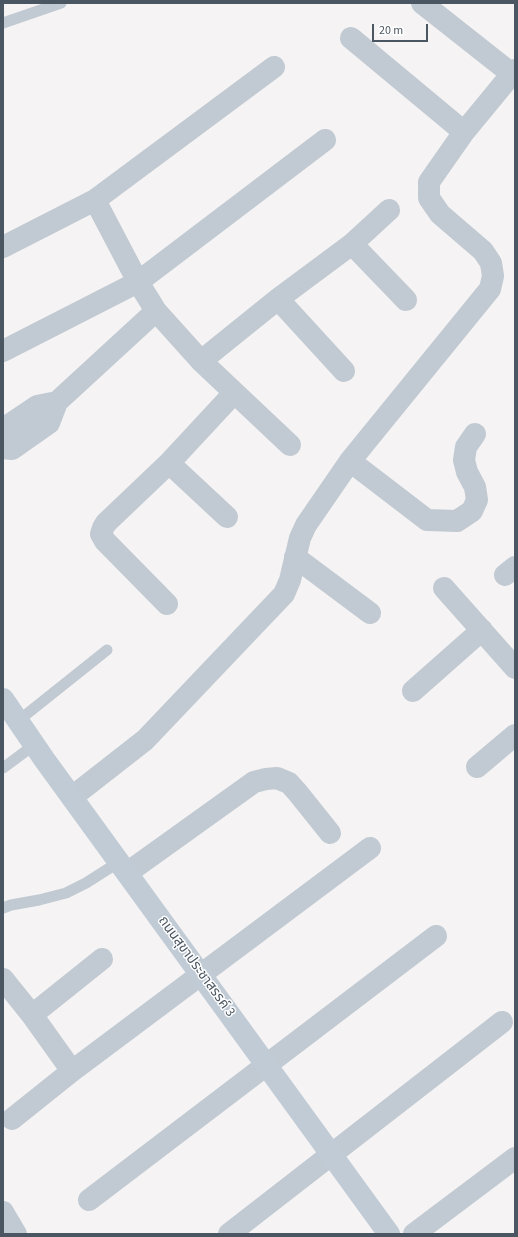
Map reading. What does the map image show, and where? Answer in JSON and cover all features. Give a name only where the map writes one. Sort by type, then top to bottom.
[{"type":"street","points":[[72,797],[145,740],[284,594],[290,580],[300,538],[306,524],[350,460],[490,288],[493,276],[491,263],[483,251],[440,214],[429,198],[429,182],[464,132],[513,72],[422,3]]},
{"type":"street","points":[[351,38],[464,132]]},
{"type":"street","points":[[3,247],[95,200],[274,68]]},
{"type":"street","points":[[3,351],[138,282],[325,140]]},
{"type":"street","points":[[95,200],[138,282],[156,311],[201,361],[290,445]]},
{"type":"street","points":[[201,361],[278,299],[352,244],[389,210]]},
{"type":"street","points":[[352,244],[406,300]]},
{"type":"street","points":[[278,299],[344,371]]},
{"type":"street","points":[[3,448],[12,449],[49,423],[57,402],[156,311]]},
{"type":"street","points":[[167,604],[104,541],[101,534],[106,523],[169,463],[234,393]]},
{"type":"street","points":[[3,429],[37,406],[57,402]]},
{"type":"street","points":[[350,460],[427,520],[457,521],[472,511],[477,500],[475,487],[467,472],[464,460],[466,447],[476,434]]},
{"type":"street","points":[[169,463],[227,517]]},
{"type":"street","points":[[295,557],[370,613]]},
{"type":"street","points":[[444,588],[515,668]]},
{"type":"street","points":[[413,691],[482,630]]},
{"type":"street","name":"ถนนสุขาประชาสรรค์ 3","points":[[3,699],[34,745],[389,1234]]},
{"type":"street","points":[[477,767],[515,735]]},
{"type":"street","points":[[123,867],[254,782],[266,779],[277,778],[289,784],[330,833]]},
{"type":"street","points":[[12,1119],[72,1071],[370,848]]},
{"type":"street","points":[[89,1200],[436,936]]},
{"type":"street","points":[[32,1015],[102,959]]},
{"type":"street","points":[[3,979],[32,1015],[72,1071]]},
{"type":"street","points":[[229,1234],[502,1022]]},
{"type":"street","points":[[414,1234],[515,1158]]},
{"type":"street","points":[[3,1212],[16,1234]]},
{"type":"lane","points":[[3,23],[61,3]]},
{"type":"lane","points":[[18,721],[107,650]]},
{"type":"lane","points":[[3,768],[34,745]]},
{"type":"lane","points":[[3,908],[66,893],[123,867]]}]
